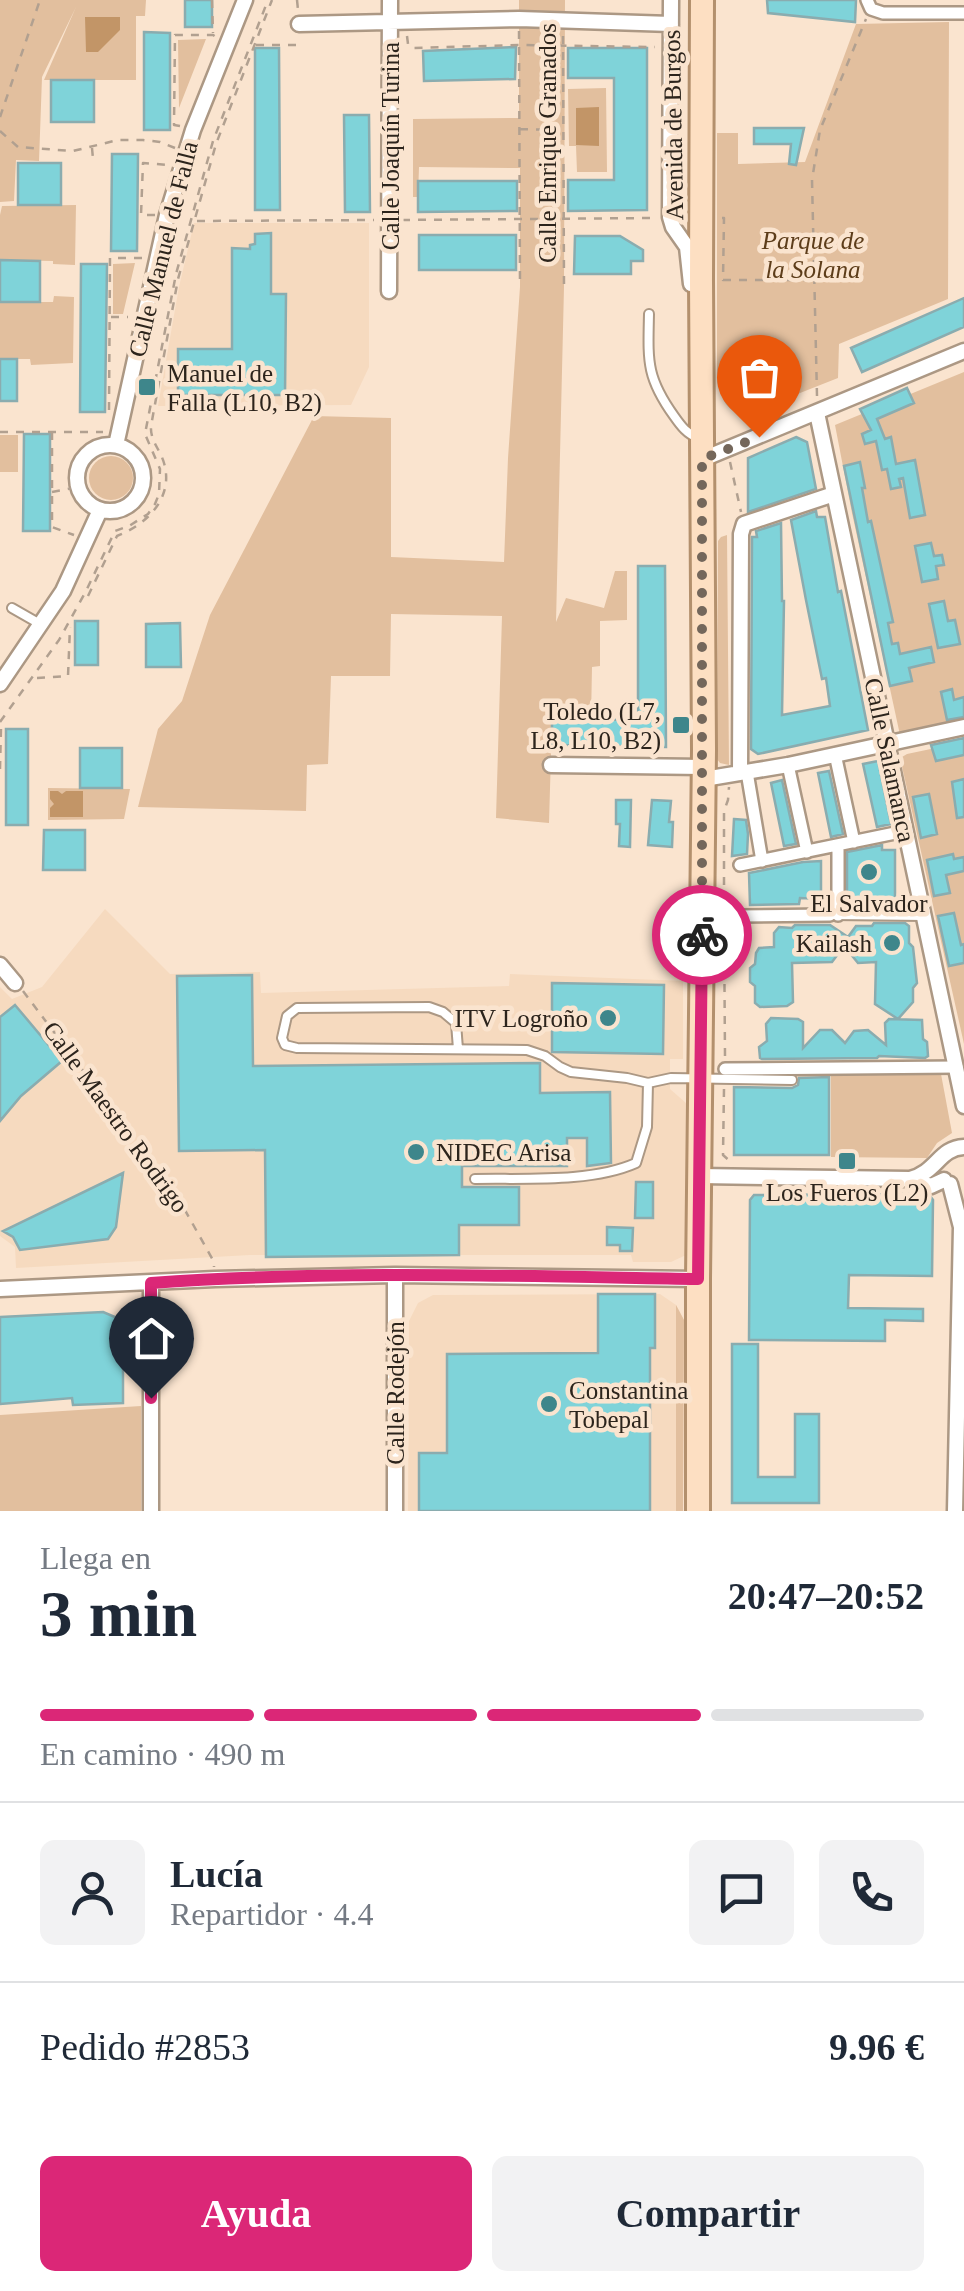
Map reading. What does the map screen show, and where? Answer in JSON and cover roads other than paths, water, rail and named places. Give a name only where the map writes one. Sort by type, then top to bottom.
[{"type":"main road","name":"Avenida de Burgos","points":[[698,1511],[700,1176],[717,1076],[704,773],[702,0]]},
{"type":"street","name":"Calle Manuel de Falla","points":[[119,432],[166,215],[220,39],[245,0]]},
{"type":"street","name":"Calle Joaquín Turina","points":[[389,291],[390,0]]},
{"type":"street","name":"Avenida de Burgos","points":[[671,0],[670,217],[688,247],[690,281],[701,302]]},
{"type":"street","points":[[869,4],[883,14],[964,13]]},
{"type":"street","points":[[298,24],[565,20],[671,24]]},
{"type":"street","points":[[702,449],[728,450],[964,351]]},
{"type":"street","name":"Calle Salamanca","points":[[817,413],[964,1106]]},
{"type":"street","points":[[119,432],[126,448],[141,464],[142,486],[138,496],[122,509],[100,510],[84,498],[78,487],[78,470],[88,453],[119,432]]},
{"type":"street","points":[[762,861],[739,774],[740,534],[744,524],[834,494]]},
{"type":"street","points":[[0,684],[63,591],[100,510]]},
{"type":"street","points":[[551,765],[739,774],[964,727]]},
{"type":"street","points":[[835,754],[854,842]]},
{"type":"street","points":[[788,765],[807,852]]},
{"type":"street","points":[[740,865],[905,831]]},
{"type":"street","points":[[738,916],[834,915],[838,845]]},
{"type":"street","points":[[0,965],[15,983]]},
{"type":"street","points":[[717,1076],[957,1067]]},
{"type":"street","points":[[909,1179],[927,1172],[954,1148],[964,1147]]},
{"type":"street","points":[[943,1156],[940,1168],[953,1184],[962,1223],[954,1511]]},
{"type":"street","points":[[700,1176],[909,1179],[932,1186],[953,1184]]},
{"type":"street","points":[[0,1289],[215,1278],[395,1275],[698,1279]]},
{"type":"street","name":"Calle Rodejón","points":[[395,1275],[395,1511]]},
{"type":"street","points":[[150,1511],[151,1283]]},
{"type":"lane","points":[[648,314],[650,374],[682,427],[702,449]]},
{"type":"lane","points":[[12,608],[40,624]]},
{"type":"lane","points":[[834,915],[924,916]]},
{"type":"lane","points":[[458,1049],[456,1023],[429,1007],[298,1008],[287,1016],[282,1038],[285,1044],[297,1048],[528,1050],[546,1056],[570,1072],[648,1083],[717,1076],[792,1080]]},
{"type":"lane","points":[[475,1179],[571,1176],[620,1170],[636,1163],[647,1127],[648,1083]]},
{"type":"place","name":"Manuel de Falla (L10, B2)","points":[[147,387]]},
{"type":"place","name":"Toledo (L7, L8, L10, B2)","points":[[681,725]]},
{"type":"place","name":"El Salvador","points":[[869,872]]},
{"type":"place","name":"Kailash","points":[[892,943]]},
{"type":"place","name":"ITV Logroño","points":[[608,1018]]},
{"type":"place","name":"NIDEC Arisa","points":[[416,1152]]},
{"type":"place","name":"Los Fueros (L2)","points":[[847,1161]]},
{"type":"place","name":"Constantina Tobepal","points":[[549,1404]]},
{"type":"park label","name":"Parque de la Solana","points":[[813,254]]}]
